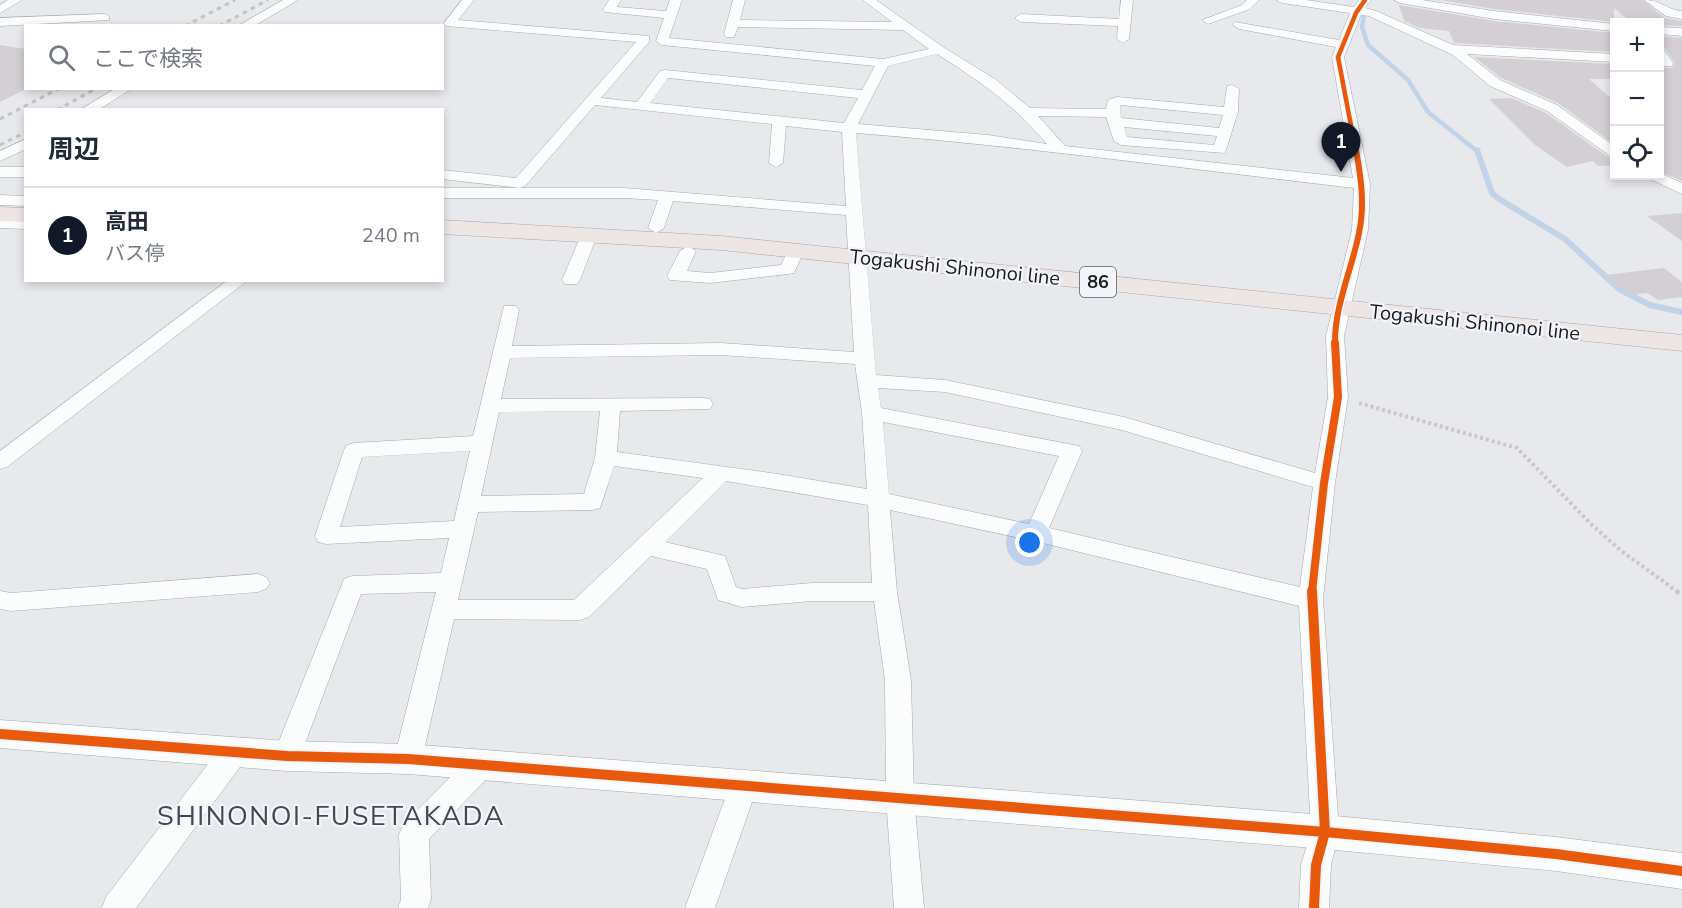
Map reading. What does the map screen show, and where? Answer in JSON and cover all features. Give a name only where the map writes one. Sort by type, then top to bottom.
[{"type":"main road","name":"Togakushi Shinonoi line","points":[[444,227],[590,234],[796,251],[1682,343]]},
{"type":"street","points":[[0,10],[16,0]]},
{"type":"street","points":[[248,24],[292,0]]},
{"type":"street","points":[[468,0],[450,23],[645,39],[518,188]]},
{"type":"street","points":[[615,0],[609,10],[670,15]]},
{"type":"street","points":[[676,0],[662,41],[883,63],[939,50]]},
{"type":"street","points":[[726,48],[739,0]]},
{"type":"street","points":[[869,0],[939,50],[990,82],[1027,112],[1061,150]]},
{"type":"street","points":[[1123,39],[1127,0]]},
{"type":"street","points":[[1208,20],[1246,7],[1253,0]]},
{"type":"street","points":[[1282,0],[1361,5],[1372,13],[1450,49],[1471,62],[1495,83],[1552,108],[1610,149]]},
{"type":"street","points":[[1400,0],[1508,12],[1610,27]]},
{"type":"street","points":[[1650,0],[1670,14],[1682,15]]},
{"type":"street","points":[[1314,908],[1316,865],[1325,832],[1311,599],[1324,483],[1338,397],[1335,336],[1360,230],[1362,184],[1338,57],[1361,5]]},
{"type":"street","points":[[0,22],[105,18]]},
{"type":"street","points":[[1021,18],[1124,23]]},
{"type":"street","points":[[734,23],[908,26]]},
{"type":"street","points":[[1239,25],[1343,45]]},
{"type":"street","points":[[1664,31],[1682,32]]},
{"type":"street","points":[[1450,49],[1610,57]]},
{"type":"street","points":[[883,63],[849,128],[864,359],[872,413],[885,592],[898,680],[900,798],[909,908]]},
{"type":"street","points":[[641,106],[666,74],[868,94]]},
{"type":"street","points":[[1121,141],[1220,150],[1231,112],[1232,89]]},
{"type":"street","points":[[91,108],[122,90]]},
{"type":"street","points":[[593,101],[849,128],[988,139],[1125,158],[1362,184]]},
{"type":"street","points":[[1125,158],[1113,117],[1113,103],[1117,101],[1231,112]]},
{"type":"street","points":[[1027,112],[1113,117],[1225,133]]},
{"type":"street","points":[[776,163],[778,121]]},
{"type":"street","points":[[0,157],[24,143]]},
{"type":"street","points":[[0,172],[24,172]]},
{"type":"street","points":[[444,174],[518,188]]},
{"type":"street","points":[[1663,180],[1682,189]]},
{"type":"street","points":[[444,193],[518,188],[667,196],[855,211]]},
{"type":"street","points":[[656,228],[667,196]]},
{"type":"street","points":[[0,200],[24,201]]},
{"type":"street","points":[[0,223],[18,219]]},
{"type":"street","points":[[0,239],[18,219]]},
{"type":"street","points":[[571,280],[590,234]]},
{"type":"street","points":[[688,251],[676,276],[710,278],[788,269],[796,251]]},
{"type":"street","points":[[0,462],[237,282]]},
{"type":"street","points":[[408,759],[464,529],[480,443],[510,310]]},
{"type":"street","points":[[502,352],[721,349],[864,359]]},
{"type":"street","points":[[867,381],[945,386],[1124,424],[1324,483]]},
{"type":"street","points":[[489,406],[703,404]]},
{"type":"street","points":[[468,504],[592,502],[606,458],[611,405]]},
{"type":"street","points":[[872,413],[1072,451],[1036,533]]},
{"type":"street","points":[[464,529],[326,536],[354,450],[480,443]]},
{"type":"street","points":[[606,458],[878,499],[1036,533],[1311,599]]},
{"type":"street","points":[[445,609],[580,610],[721,474]]},
{"type":"street","points":[[646,546],[717,562],[726,593],[742,598],[812,592],[885,592]]},
{"type":"street","points":[[287,756],[352,585],[450,582]]},
{"type":"street","points":[[4,606],[258,583]]},
{"type":"street","points":[[0,734],[287,756],[408,759],[1325,832],[1556,854],[1682,871]]},
{"type":"street","points":[[117,908],[235,751]]},
{"type":"street","points":[[413,908],[416,899],[414,834],[481,765]]},
{"type":"street","points":[[700,908],[744,785]]},
{"type":"path","points":[[1338,397],[1517,448],[1591,524],[1620,550],[1682,595]]},
{"type":"building","points":[[1440,0],[1642,0],[1665,18],[1682,21],[1682,26],[1664,25],[1664,18],[1626,18],[1614,8],[1614,18],[1610,18],[1610,22],[1494,9]]},
{"type":"building","points":[[1399,5],[1494,21],[1610,33],[1610,52],[1454,43],[1449,31],[1420,28],[1404,21]]},
{"type":"building","points":[[1664,36],[1682,38],[1682,181],[1664,173],[1664,68],[1672,68],[1675,64],[1664,48]]},
{"type":"building","points":[[0,45],[24,49],[24,90],[0,102]]},
{"type":"building","points":[[1474,57],[1610,64],[1610,79],[1589,79],[1610,97],[1610,141],[1558,103],[1501,78]]},
{"type":"building","points":[[1511,98],[1546,113],[1610,157],[1610,165],[1598,166],[1593,161],[1567,167],[1535,145],[1489,99]]},
{"type":"building","points":[[1682,213],[1682,241],[1647,216]]},
{"type":"building","points":[[1664,268],[1682,282],[1682,297],[1658,300],[1647,293],[1631,295],[1605,275]]},
{"type":"waterway","points":[[1364,15],[1362,27],[1368,45],[1408,80],[1428,112],[1478,152]]},
{"type":"waterway","points":[[1478,152],[1492,193],[1499,199],[1565,239],[1619,289],[1650,305],[1682,312]]},
{"type":"railway","points":[[189,24],[235,0]]},
{"type":"railway","points":[[223,24],[268,0]]},
{"type":"railway","points":[[0,119],[56,90]]},
{"type":"railway","points":[[61,108],[93,90]]},
{"type":"railway","points":[[0,145],[24,133]]},
{"type":"cycle path","points":[[1314,908],[1316,865],[1325,832],[1311,599],[1324,483],[1338,397],[1335,336],[1360,230],[1362,184],[1338,57],[1356,13],[1365,0]]},
{"type":"cycle path","points":[[0,734],[287,756],[408,759],[1325,832],[1556,854],[1682,871]]},
{"type":"place","name":"高田","points":[[1341,172]]},
{"type":"district","name":"SHINONOI-FUSETAKADA","points":[[331,816]]}]
